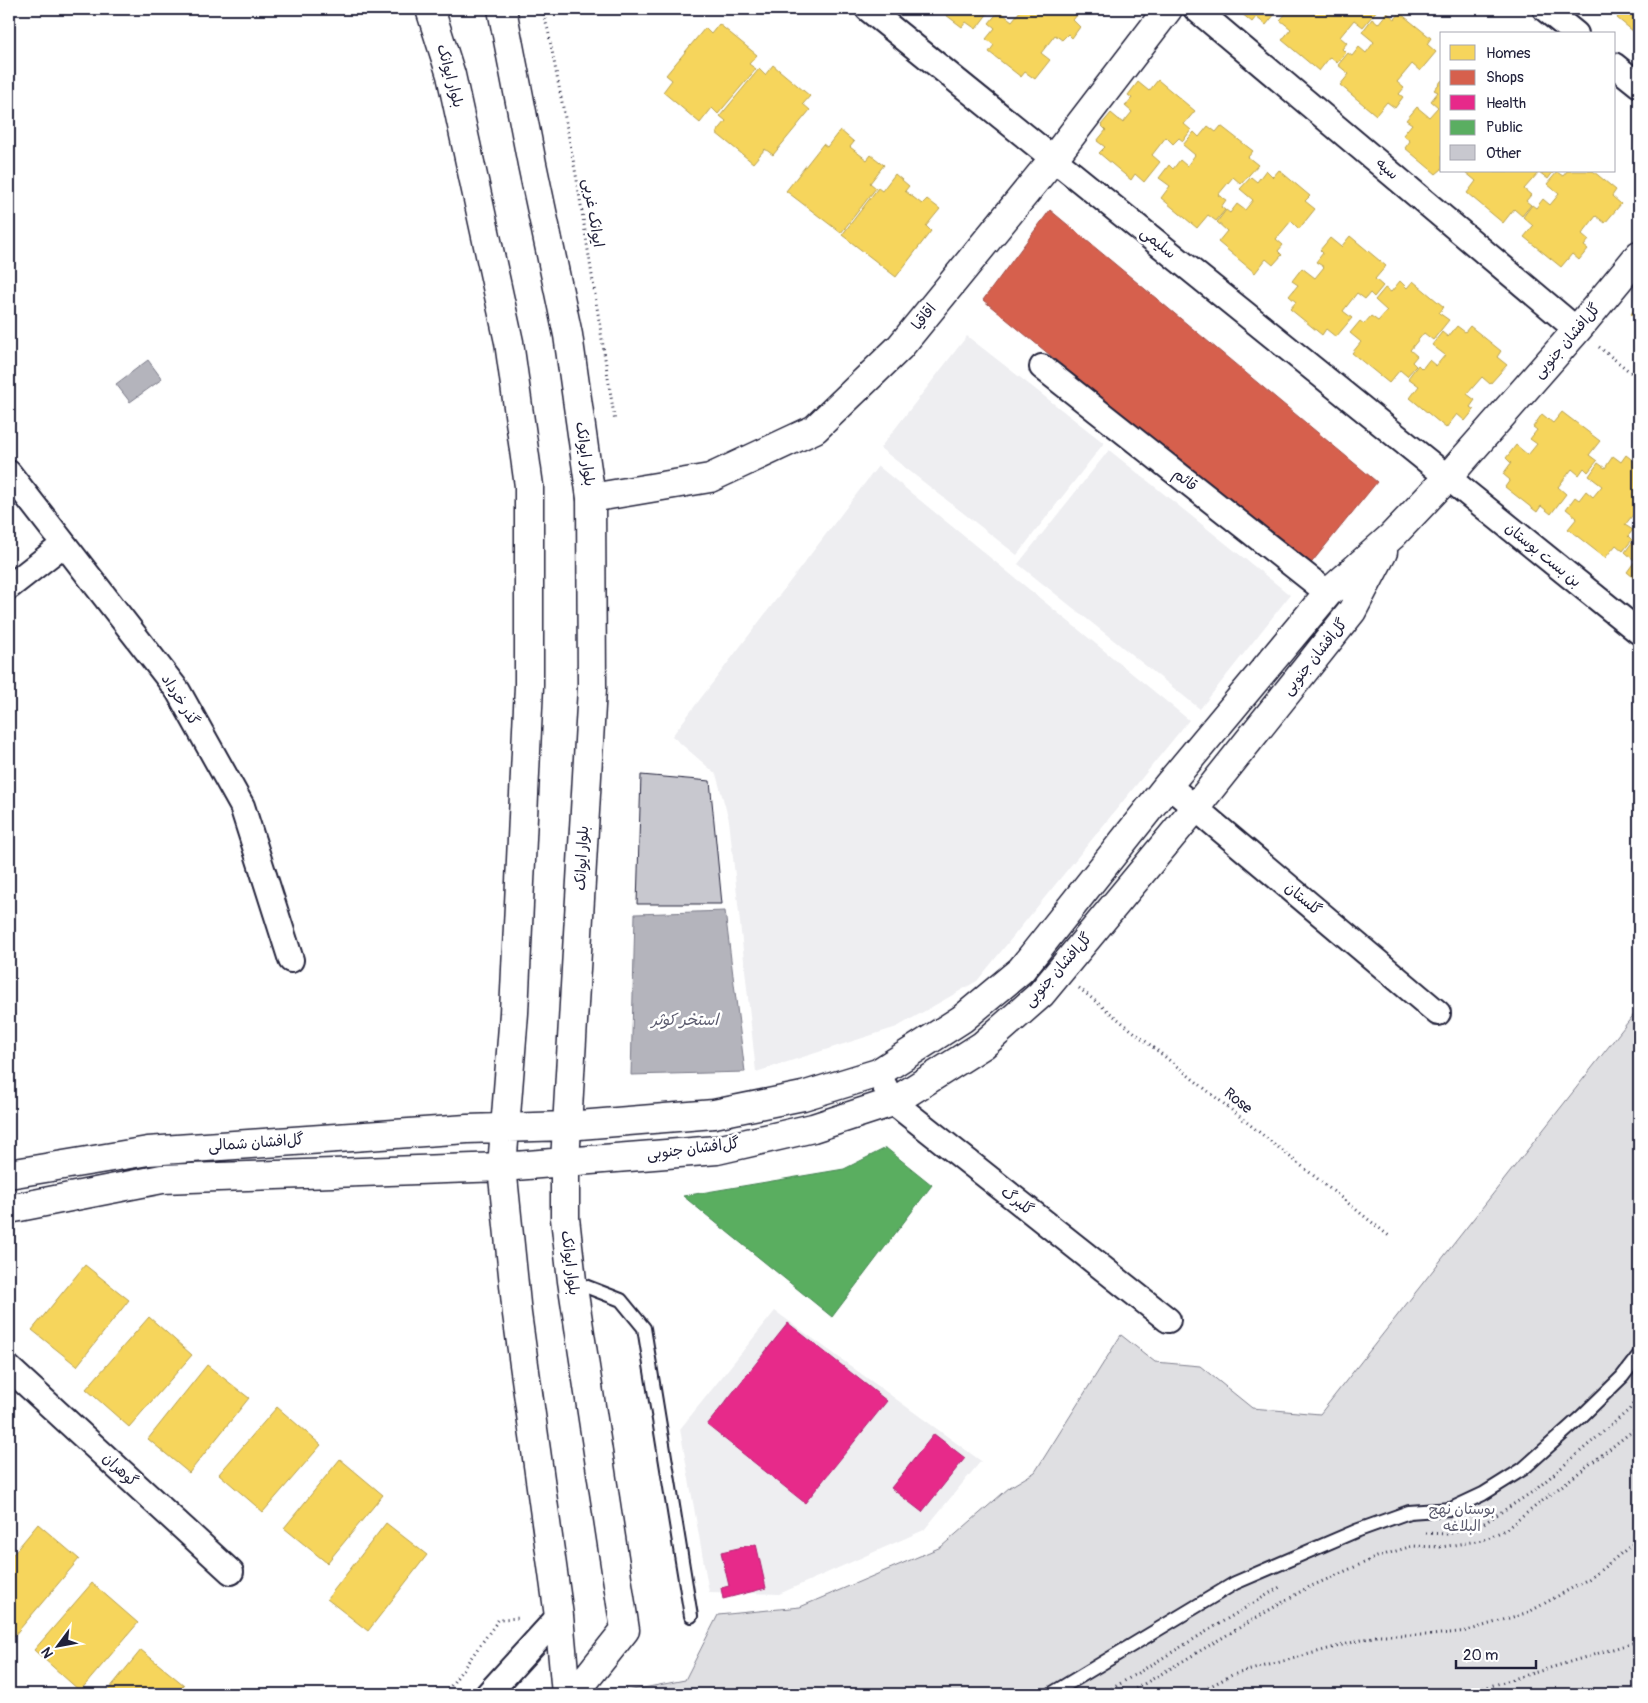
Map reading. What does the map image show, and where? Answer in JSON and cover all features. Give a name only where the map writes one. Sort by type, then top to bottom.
[{"type":"main road","name":"بلوار ایوانک","points":[[430,9],[451,75],[509,342],[529,486],[529,686],[514,1013],[502,1167],[517,1314],[559,1616],[566,1694]]},
{"type":"main road","name":"بلوار ایوانک","points":[[502,9],[568,336],[590,498],[592,688],[565,1162],[565,1218],[572,1281],[625,1630],[574,1694]]},
{"type":"main road","name":"اقاقیا","points":[[590,498],[710,478],[815,429],[900,346],[1054,158],[1168,9]]},
{"type":"main road","name":"گل‌افشان جنوبی","points":[[567,1126],[714,1114],[803,1096],[878,1073],[962,1019],[1021,970],[1168,785],[1328,593],[1392,536],[1447,478],[1577,330],[1639,255]]},
{"type":"main road","name":"گل‌افشان جنوبی","points":[[502,1167],[717,1150],[813,1128],[893,1102],[984,1045],[1041,994],[1195,808],[1352,611],[1392,536]]},
{"type":"main road","name":"گل‌افشان شمالی","points":[[9,1174],[148,1150],[567,1126]]},
{"type":"main road","name":"گل‌افشان شمالی","points":[[9,1208],[162,1179],[502,1167]]},
{"type":"street","name":"سلیمی","points":[[868,9],[1447,478]]},
{"type":"street","name":"سپه","points":[[1196,9],[1577,330]]},
{"type":"street","points":[[1545,9],[1574,32]]},
{"type":"street","points":[[1616,67],[1639,85]]},
{"type":"street","name":"قائم","points":[[1042,367],[1328,593]]},
{"type":"street","name":"گذر خرداد","points":[[9,473],[178,691],[242,806],[291,960]]},
{"type":"street","name":"بن بست بوستان","points":[[1447,478],[1639,632]]},
{"type":"street","points":[[9,586],[64,544]]},
{"type":"street","name":"گلستان","points":[[1168,785],[1438,1013]]},
{"type":"street","name":"گلبرگ","points":[[878,1073],[893,1102],[1168,1320]]},
{"type":"street","name":"گوهران","points":[[9,1368],[231,1572]]},
{"type":"street","points":[[488,1694],[559,1616]]},
{"type":"lane","points":[[572,1281],[621,1300],[644,1328],[691,1616]]},
{"type":"lane","points":[[1051,1694],[1235,1582],[1356,1531],[1409,1512],[1451,1509],[1483,1494],[1523,1469],[1615,1383],[1639,1355]]},
{"type":"path","name":"ایوانک غربی","points":[[542,9],[577,180],[615,422]]},
{"type":"path","points":[[1577,330],[1639,379]]},
{"type":"path","name":"Rose","points":[[1073,983],[1389,1236]]},
{"type":"path","points":[[1422,1532],[1446,1534],[1478,1527],[1534,1491],[1629,1410],[1639,1395]]},
{"type":"path","points":[[1127,1694],[1305,1588],[1377,1557],[1412,1546],[1442,1547],[1483,1540],[1505,1530],[1639,1426]]},
{"type":"path","points":[[1195,1694],[1232,1675],[1380,1635],[1432,1635],[1467,1631],[1529,1612],[1592,1576],[1639,1539]]},
{"type":"path","points":[[1103,1694],[1245,1607],[1288,1583]]},
{"type":"path","points":[[445,1694],[499,1619],[559,1616]]},
{"type":"path","points":[[1464,1694],[1639,1640]]},
{"type":"path","points":[[1633,1694],[1639,1692]]},
{"type":"shaded area","points":[[967,336],[1104,443],[1017,555],[880,448]]},
{"type":"shaded area","points":[[1109,450],[1290,595],[1200,709],[1018,564]]},
{"type":"shaded area","points":[[878,466],[1189,720],[977,981],[897,1027],[756,1072],[729,820],[716,774],[672,736]]},
{"type":"shaded area","points":[[775,1311],[981,1461],[924,1530],[779,1594],[709,1592],[680,1429]]},
{"type":"green space","name":"بوستان نهج البلاغه","points":[[1639,1008],[1639,1694],[612,1694],[685,1680],[718,1615],[800,1607],[941,1547],[1010,1487],[1035,1472],[1121,1335],[1155,1362],[1200,1366],[1252,1408],[1320,1414]]},
{"type":"water","points":[[148,360],[162,379],[130,402],[116,384]]},
{"type":"water","name":"استخر کوثر","points":[[725,911],[745,1072],[631,1075],[635,914]]},
{"type":"building: Homes","points":[[938,9],[991,9],[976,29],[966,22],[962,27]]},
{"type":"building: Homes","points":[[1019,9],[1082,9],[1073,20],[1080,27],[1072,38],[1068,34],[1062,40],[1055,35],[1041,53],[1050,60],[1035,79],[1025,72],[1021,77],[989,52],[994,45],[986,39],[995,28],[989,23],[999,11],[1012,21],[1021,10]]},
{"type":"building: Homes","points":[[1236,9],[1279,9],[1266,25],[1256,17],[1252,22]]},
{"type":"building: Homes","points":[[1290,9],[1294,11],[1296,9],[1378,9],[1363,27],[1354,20],[1340,37],[1347,43],[1342,49],[1346,53],[1337,63],[1330,57],[1319,71],[1282,40],[1291,29],[1280,20]]},
{"type":"building: Homes","points":[[1624,9],[1639,9],[1639,36],[1617,18]]},
{"type":"building: Homes","points":[[1387,13],[1395,19],[1400,13],[1431,38],[1427,44],[1436,52],[1420,71],[1412,64],[1397,82],[1404,88],[1399,94],[1403,97],[1395,108],[1387,102],[1376,115],[1340,85],[1349,74],[1338,65],[1348,53],[1352,56],[1359,47],[1366,53],[1374,42],[1362,32],[1372,19],[1378,24]]},
{"type":"building: Homes","points":[[719,24],[757,55],[749,64],[756,69],[718,114],[712,108],[700,123],[663,92],[672,80],[666,75],[705,28],[711,34]]},
{"type":"building: Homes","points":[[773,65],[810,96],[803,104],[810,110],[773,155],[765,149],[753,163],[716,133],[726,121],[720,116],[759,69],[765,75]]},
{"type":"building: Homes","points":[[1158,80],[1195,111],[1184,124],[1191,130],[1183,141],[1179,138],[1173,144],[1166,137],[1152,155],[1160,162],[1144,182],[1135,174],[1131,180],[1099,153],[1105,147],[1097,141],[1106,130],[1101,125],[1111,113],[1123,123],[1132,112],[1125,106],[1132,98],[1128,95],[1138,82],[1149,91]]},
{"type":"building: Homes","points":[[1440,82],[1440,171],[1436,174],[1405,148],[1410,141],[1403,135],[1412,124],[1406,120],[1417,107],[1429,117],[1438,107],[1431,101],[1438,92],[1434,90]]},
{"type":"building: Homes","points":[[1208,126],[1216,132],[1221,126],[1253,151],[1248,157],[1258,165],[1241,184],[1233,177],[1218,195],[1226,200],[1221,207],[1225,210],[1216,221],[1208,215],[1197,228],[1161,198],[1170,186],[1159,178],[1169,165],[1173,169],[1180,160],[1187,166],[1195,155],[1183,145],[1194,132],[1199,137]]},
{"type":"building: Homes","points":[[840,130],[854,142],[850,147],[867,160],[871,155],[884,165],[870,183],[876,188],[841,233],[786,191],[823,144],[827,147]]},
{"type":"building: Homes","points":[[1266,170],[1273,177],[1279,170],[1310,196],[1305,201],[1315,209],[1299,229],[1291,221],[1276,239],[1283,245],[1278,251],[1282,255],[1273,265],[1266,259],[1255,273],[1218,242],[1227,231],[1217,222],[1226,210],[1230,213],[1237,204],[1245,210],[1253,200],[1240,189],[1251,177],[1257,182]]},
{"type":"building: Homes","points":[[1465,172],[1539,172],[1524,189],[1531,195],[1526,201],[1531,205],[1522,216],[1514,209],[1503,223],[1467,193],[1476,181]]},
{"type":"building: Homes","points":[[1539,172],[1553,172],[1548,179]]},
{"type":"building: Homes","points":[[1557,172],[1563,176],[1566,172],[1594,172],[1616,190],[1612,196],[1621,204],[1605,223],[1596,216],[1582,234],[1589,240],[1584,246],[1588,249],[1579,260],[1572,254],[1561,267],[1524,237],[1533,226],[1523,217],[1532,205],[1536,208],[1543,199],[1550,205],[1559,194],[1547,184]]},
{"type":"building: Homes","points":[[895,174],[909,186],[905,191],[922,204],[927,199],[940,209],[926,226],[931,231],[896,277],[842,235],[878,188],[882,191]]},
{"type":"building: Homes","points":[[1350,236],[1386,266],[1375,279],[1383,286],[1374,297],[1370,293],[1365,299],[1357,293],[1343,311],[1352,318],[1336,337],[1326,329],[1322,335],[1290,309],[1296,302],[1289,296],[1298,285],[1292,281],[1302,268],[1315,278],[1324,267],[1316,262],[1323,253],[1320,250],[1330,238],[1341,247]]},
{"type":"building: Homes","points":[[1400,281],[1407,288],[1413,281],[1444,307],[1439,313],[1449,320],[1433,340],[1424,333],[1410,350],[1417,356],[1412,362],[1416,366],[1407,376],[1400,370],[1389,383],[1352,353],[1361,342],[1350,333],[1360,321],[1364,324],[1371,316],[1378,321],[1387,311],[1375,300],[1385,288],[1391,292]]},
{"type":"building: Homes","points":[[1639,303],[1639,331],[1633,327],[1638,320],[1631,314]]},
{"type":"building: Homes","points":[[1457,326],[1465,332],[1470,326],[1501,351],[1497,357],[1507,365],[1490,384],[1482,377],[1467,394],[1475,400],[1470,407],[1474,410],[1465,421],[1457,414],[1446,428],[1410,398],[1419,386],[1408,378],[1418,365],[1422,369],[1429,360],[1436,366],[1445,355],[1432,345],[1442,332],[1448,337]]},
{"type":"building: Homes","points":[[1562,412],[1600,441],[1589,455],[1597,461],[1588,472],[1584,468],[1579,475],[1572,469],[1558,487],[1566,494],[1551,514],[1541,506],[1537,512],[1505,487],[1510,480],[1503,474],[1511,463],[1506,458],[1516,445],[1528,455],[1537,444],[1530,439],[1537,430],[1533,427],[1542,414],[1553,423]]},
{"type":"building: Homes","points":[[1626,455],[1639,465],[1639,507],[1625,525],[1633,530],[1628,536],[1632,540],[1623,551],[1616,545],[1605,558],[1568,529],[1577,518],[1566,509],[1575,497],[1579,500],[1586,491],[1593,497],[1602,486],[1589,476],[1598,463],[1605,468],[1613,456],[1621,462]]},
{"type":"building: Homes","points":[[1634,540],[1638,543],[1639,541],[1639,582],[1627,572],[1635,561],[1625,552]]},
{"type":"building: Homes","points":[[85,1265],[129,1300],[77,1366],[32,1330]]},
{"type":"building: Homes","points":[[149,1317],[192,1355],[129,1427],[86,1389]]},
{"type":"building: Homes","points":[[207,1365],[249,1398],[189,1473],[148,1439]]},
{"type":"building: Homes","points":[[277,1407],[321,1445],[263,1512],[219,1474]]},
{"type":"building: Homes","points":[[340,1459],[383,1495],[327,1563],[284,1528]]},
{"type":"building: Homes","points":[[386,1523],[427,1555],[368,1631],[327,1599]]},
{"type":"building: Homes","points":[[38,1524],[79,1559],[14,1636],[9,1632],[9,1559]]},
{"type":"building: Homes","points":[[92,1583],[138,1623],[80,1691],[34,1650]]},
{"type":"building: Homes","points":[[141,1650],[184,1685],[176,1694],[105,1694]]},
{"type":"building: Shops","points":[[1050,210],[1377,482],[1308,567],[983,300]]},
{"type":"building: Health","points":[[788,1323],[887,1401],[805,1503],[707,1425]]},
{"type":"building: Health","points":[[934,1434],[965,1458],[922,1512],[891,1488]]},
{"type":"building: Health","points":[[756,1544],[766,1588],[723,1599],[721,1588],[729,1586],[721,1552]]},
{"type":"building: Public","points":[[886,1148],[932,1185],[832,1317],[683,1196],[844,1169]]},
{"type":"building: Other","points":[[641,775],[710,781],[722,904],[637,904]]}]
